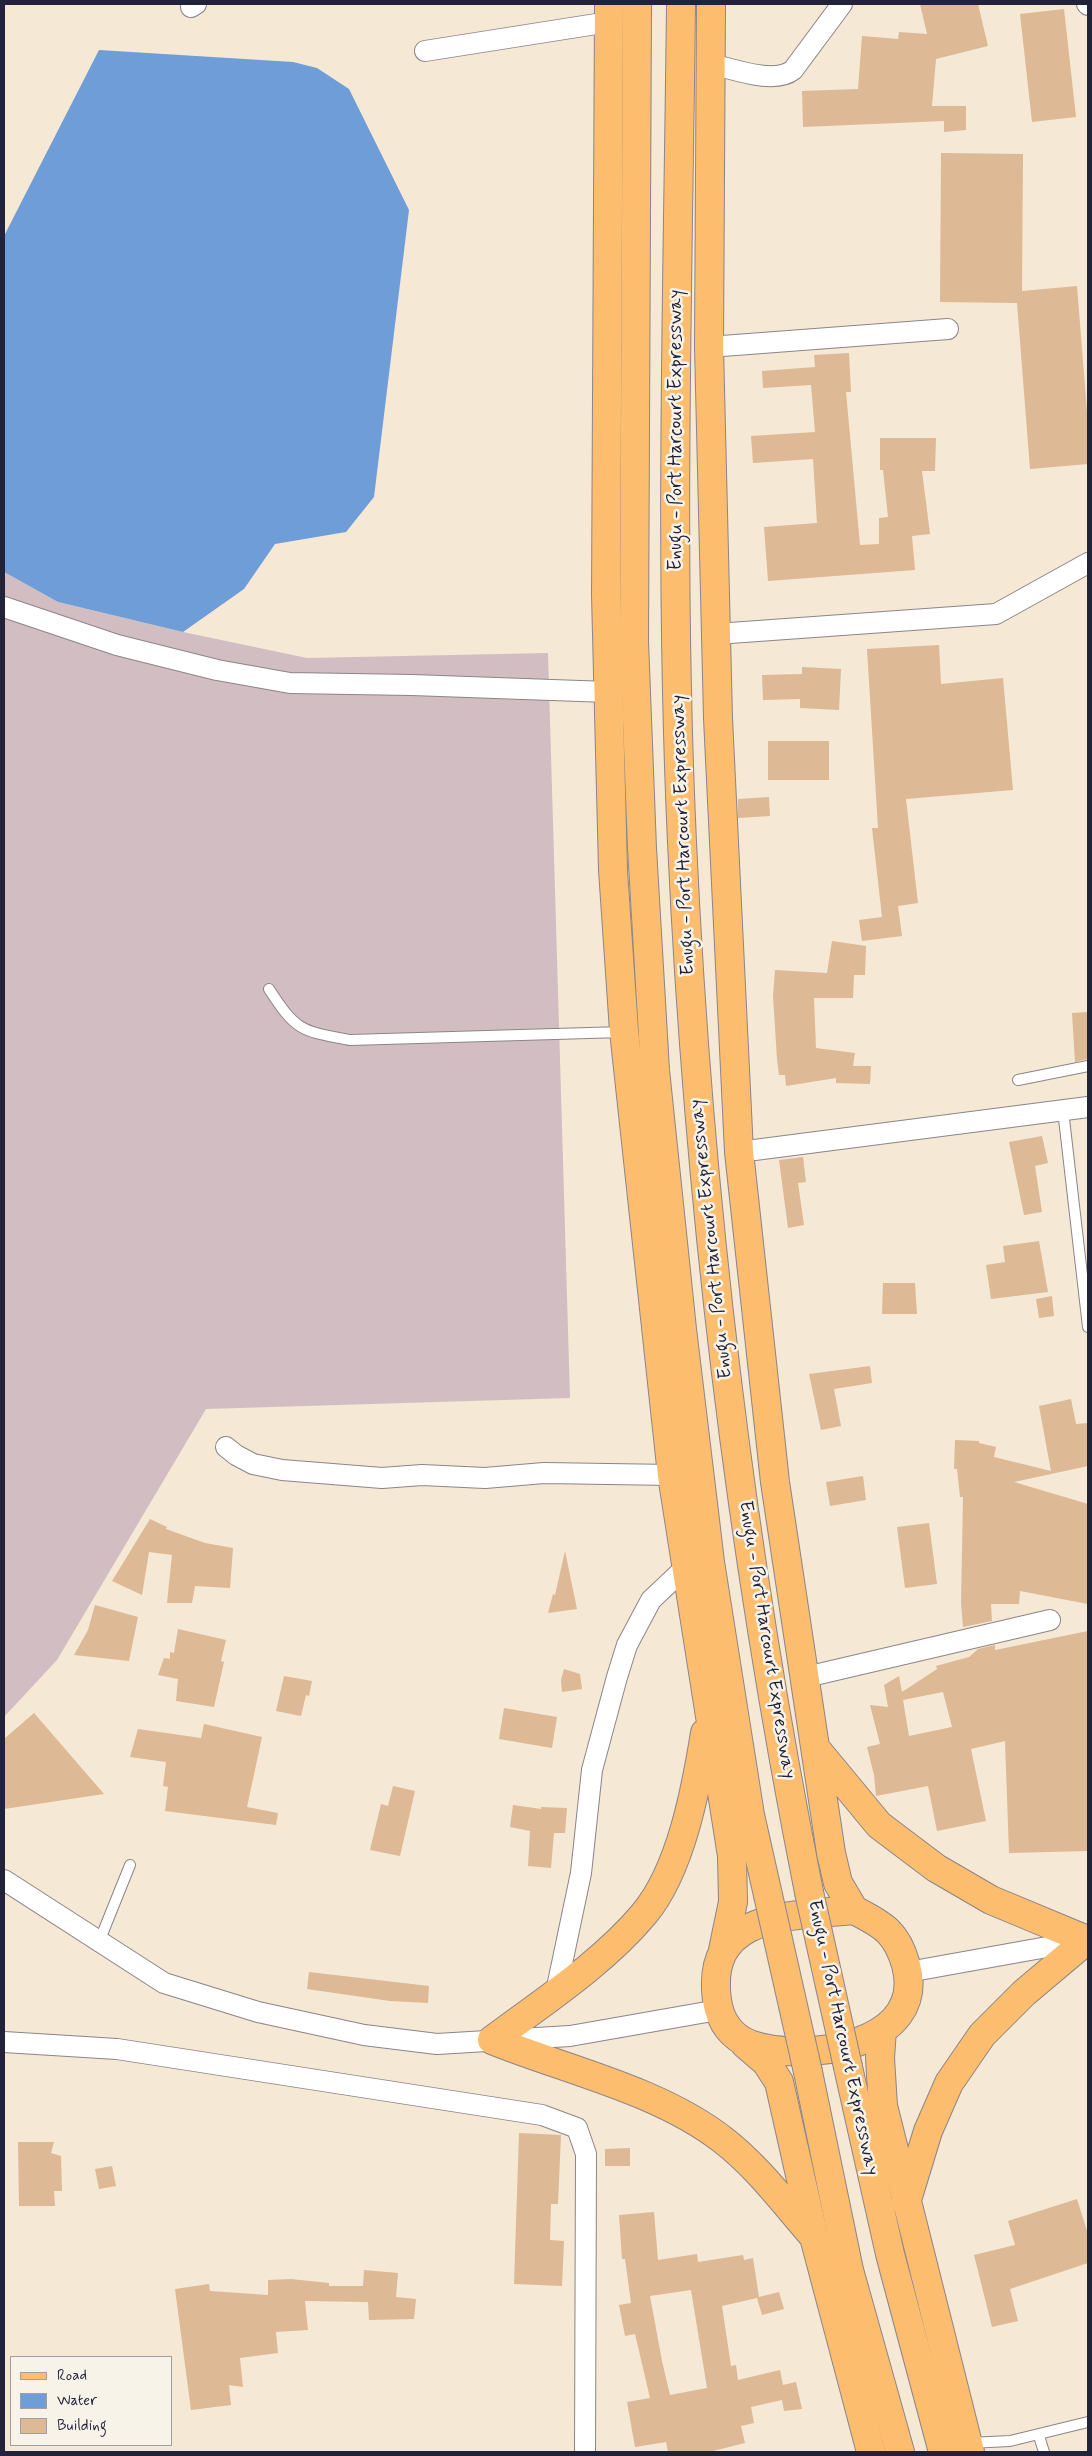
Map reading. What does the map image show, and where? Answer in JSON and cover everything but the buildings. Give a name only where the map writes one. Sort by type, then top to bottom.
[{"type":"main road","name":"Enugu - Port Harcourt Expressway","points":[[637,4],[634,641],[642,848],[655,1070],[710,1562],[750,1815],[808,2072],[849,2270],[900,2452]]},
{"type":"main road","name":"Enugu - Port Harcourt Expressway","points":[[681,4],[676,458],[677,640],[682,841],[695,1070],[718,1319],[751,1554],[792,1806],[809,1892],[890,2254],[960,2449]]},
{"type":"main road","name":"Enugu - Port Harcourt Expressway","points":[[712,4],[709,347],[716,634],[729,971],[739,1152],[775,1482],[806,1677],[831,1853],[838,1883],[854,1910]]},
{"type":"main road","points":[[609,13],[606,595],[613,870],[624,1032],[672,1475],[688,1566],[734,1874],[731,1918],[723,1950],[716,1966],[715,1986],[718,2010],[727,2028],[766,2062],[779,2082],[814,2237],[870,2452]]},
{"type":"main road","points":[[665,1163],[703,1157]]},
{"type":"main road","points":[[492,2040],[613,1946],[645,1913],[668,1874],[695,1796],[709,1706]]},
{"type":"main road","points":[[817,1750],[879,1826],[936,1868],[991,1900],[1088,1940],[1024,1993],[982,2035],[949,2082],[928,2131],[906,2203]]},
{"type":"main road","points":[[723,1950],[738,1934],[764,1923],[793,1916],[854,1910],[873,1920],[895,1938],[908,1972],[908,1994],[897,2016],[882,2030],[860,2041],[839,2048],[784,2053],[740,2040]]},
{"type":"main road","name":"Enugu - Port Harcourt Expressway","points":[[882,2030],[880,2058],[883,2106],[960,2449]]},
{"type":"main road","points":[[492,2040],[651,2099],[688,2118],[722,2140],[755,2169],[814,2237]]},
{"type":"street","points":[[711,64],[771,77],[785,77],[793,70],[842,4]]},
{"type":"street","points":[[424,51],[609,13]]},
{"type":"street","points":[[709,347],[948,329]]},
{"type":"street","points":[[716,634],[996,614],[1088,563]]},
{"type":"street","points":[[4,608],[117,644],[217,670],[290,682],[608,692]]},
{"type":"street","points":[[739,1152],[1088,1108]]},
{"type":"street","points":[[226,1447],[253,1464],[282,1470],[382,1478],[422,1475],[485,1478],[544,1473],[672,1475]]},
{"type":"street","points":[[556,1992],[582,1873],[592,1770],[617,1677],[628,1645],[651,1600],[688,1566]]},
{"type":"street","points":[[806,1677],[1050,1620]]},
{"type":"street","points":[[4,1880],[164,1983],[258,2012],[364,2035],[438,2044],[570,2036],[718,2010]]},
{"type":"street","points":[[908,1972],[1088,1940]]},
{"type":"street","points":[[4,2042],[116,2049],[542,2115],[577,2128],[586,2154],[585,2452]]},
{"type":"lane","points":[[269,989],[286,1017],[309,1033],[350,1040],[624,1032]]},
{"type":"lane","points":[[1018,1080],[1088,1066]]},
{"type":"lane","points":[[1063,1110],[1088,1327]]},
{"type":"lane","points":[[99,1942],[130,1865]]},
{"type":"lane","points":[[960,2449],[1039,2436],[1088,2422]]},
{"type":"lane","points":[[1039,2436],[1044,2452]]},
{"type":"shaded area","points":[[4,572],[58,602],[183,632],[307,658],[548,653],[570,1398],[206,1409],[57,1660],[4,1717]]},
{"type":"water","points":[[99,50],[293,62],[317,68],[349,89],[409,210],[374,497],[346,532],[275,544],[244,589],[183,632],[58,602],[4,572],[4,236]]}]
